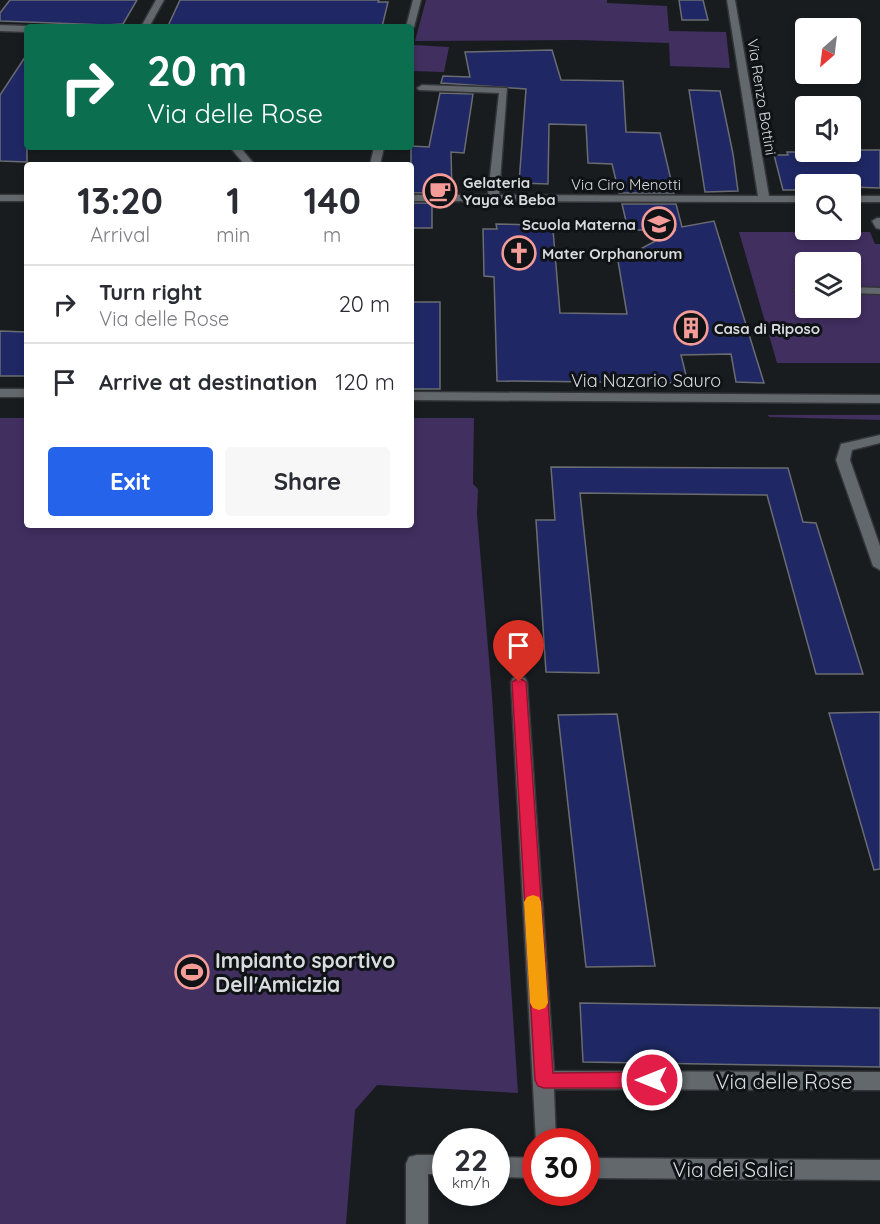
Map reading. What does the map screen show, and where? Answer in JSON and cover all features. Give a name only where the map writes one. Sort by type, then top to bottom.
[{"type":"street","points":[[147,24],[160,0]]},
{"type":"street","points":[[411,24],[417,0]]},
{"type":"street","name":"Via Renzo Bottini","points":[[731,0],[764,199]]},
{"type":"street","points":[[0,28],[24,29]]},
{"type":"street","points":[[422,88],[504,90],[493,199]]},
{"type":"street","points":[[238,150],[248,162]]},
{"type":"street","points":[[0,198],[24,198]]},
{"type":"street","name":"Via Ciro Menotti","points":[[414,198],[795,199]]},
{"type":"street","points":[[861,199],[880,199]]},
{"type":"street","points":[[880,221],[878,221],[880,226]]},
{"type":"street","points":[[861,290],[880,291]]},
{"type":"street","points":[[0,393],[24,393]]},
{"type":"street","name":"Via Nazario Sauro","points":[[414,396],[880,399]]},
{"type":"street","points":[[880,439],[846,447],[843,460],[880,566]]},
{"type":"street","points":[[519,682],[546,1128]]},
{"type":"street","name":"Via delle Rose","points":[[544,1080],[880,1081]]},
{"type":"street","points":[[417,1224],[417,1164],[432,1165]]},
{"type":"street","name":"Via dei Salici","points":[[600,1168],[880,1170]]},
{"type":"shaded area","points":[[426,0],[607,0],[607,3],[667,6],[669,31],[726,32],[730,68],[670,66],[669,43],[578,40],[415,41]]},
{"type":"shaded area","points":[[414,45],[449,47],[444,72],[414,71]]},
{"type":"shaded area","points":[[739,232],[795,232],[795,240],[861,240],[861,232],[870,232],[875,244],[880,244],[880,363],[777,363]]},
{"type":"shaded area","points":[[768,415],[880,415],[880,420],[769,417]]},
{"type":"shaded area","points":[[0,418],[24,418],[24,528],[414,528],[414,418],[474,418],[473,484],[478,489],[477,514],[492,696],[518,1093],[377,1085],[355,1110],[346,1224],[0,1224]]},
{"type":"building","points":[[10,0],[137,0],[123,24],[0,21],[0,13]]},
{"type":"building","points":[[180,0],[379,0],[378,2],[388,2],[383,24],[169,24]]},
{"type":"building","points":[[679,0],[703,0],[708,20],[682,20]]},
{"type":"building","points":[[552,50],[561,80],[623,81],[626,132],[660,133],[674,193],[619,193],[612,164],[588,163],[586,125],[549,124],[548,184],[519,183],[526,89],[441,83],[443,76],[470,77],[465,52]]},
{"type":"building","points":[[24,59],[24,150],[27,150],[27,162],[0,161],[0,95]]},
{"type":"building","points":[[689,90],[720,91],[738,191],[705,192]]},
{"type":"building","points":[[440,93],[473,94],[464,153],[451,152],[452,193],[414,193],[414,162],[411,162],[411,150],[414,150],[414,146],[429,147]]},
{"type":"building","points":[[861,150],[880,150],[880,188],[861,187],[861,174],[795,174],[795,190],[783,190],[774,155],[788,155],[787,152],[795,152],[795,162],[861,162]]},
{"type":"building","points":[[414,203],[432,203],[432,228],[414,228]]},
{"type":"building","points":[[622,204],[676,204],[682,227],[714,221],[764,383],[736,382],[731,354],[681,355],[688,383],[497,381],[494,277],[484,276],[483,229],[497,229],[496,224],[536,225],[537,230],[553,230],[560,313],[627,314],[618,261],[676,230],[628,230]]},
{"type":"building","points":[[414,302],[440,302],[440,389],[414,389]]},
{"type":"building","points":[[0,331],[24,332],[24,376],[0,376]]},
{"type":"building","points":[[551,467],[788,468],[803,522],[816,523],[863,674],[816,674],[767,495],[580,493],[599,673],[546,672],[536,520],[555,520]]},
{"type":"building","points":[[880,712],[880,869],[874,870],[829,713]]},
{"type":"building","points":[[617,714],[655,966],[586,967],[558,715]]},
{"type":"building","points":[[580,1003],[880,1008],[880,1067],[583,1062]]},
{"type":"slow traffic","points":[[533,902],[539,1003]]},
{"type":"place","name":"Gelateria Yaya & Beba","points":[[440,191]]},
{"type":"place","name":"Scuola Materna","points":[[659,224]]},
{"type":"place","name":"Mater Orphanorum","points":[[519,253]]},
{"type":"place","name":"Casa di Riposo","points":[[691,328]]},
{"type":"place","name":"Impianto sportivo Dell'Amicizia","points":[[192,972]]},
{"type":"route","points":[[519,682],[544,1080],[652,1080]]}]
